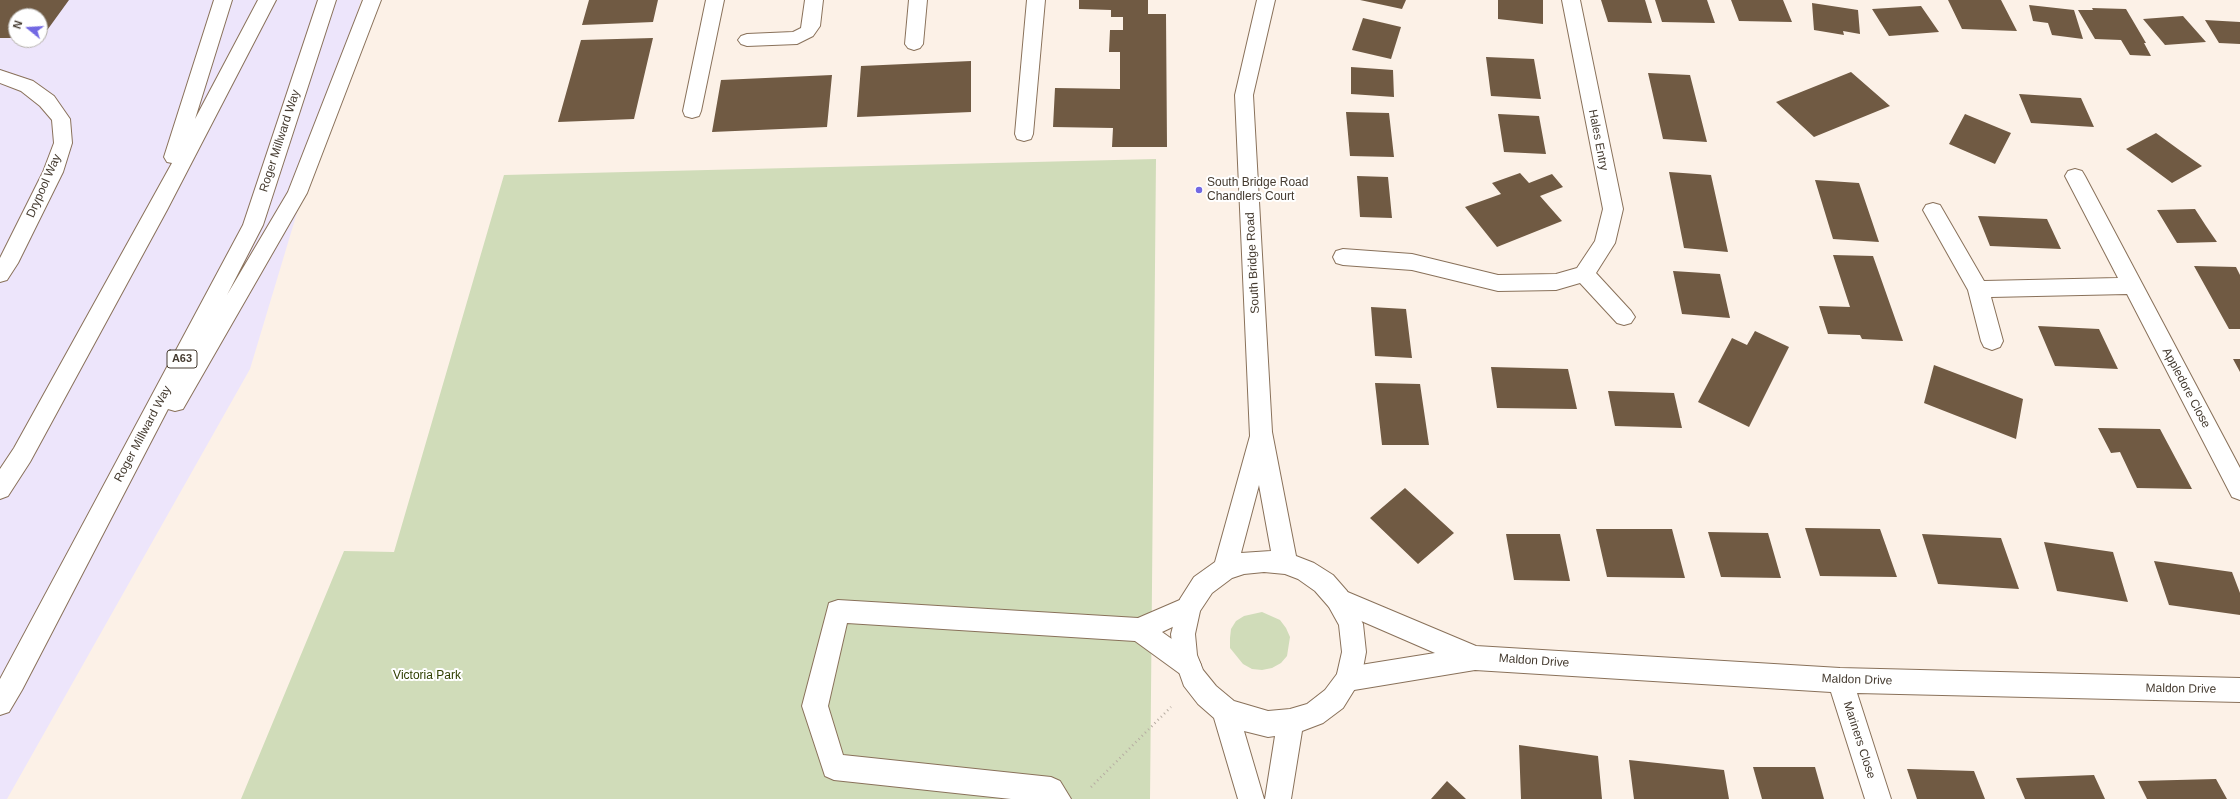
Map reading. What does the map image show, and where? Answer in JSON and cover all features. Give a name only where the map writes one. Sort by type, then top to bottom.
[{"type":"main road","points":[[158,210],[223,0]]},
{"type":"main road","points":[[0,489],[22,456],[158,210],[267,0]]},
{"type":"main road","name":"Roger Millward Way","points":[[0,703],[13,681],[252,225],[327,0]]},
{"type":"main road","name":"A63","points":[[13,681],[297,193],[372,0]]},
{"type":"main road","points":[[692,111],[715,0]]},
{"type":"main road","points":[[747,40],[797,38],[807,32],[811,26],[814,0]]},
{"type":"main road","points":[[914,44],[918,0]]},
{"type":"main road","points":[[1024,134],[1036,0]]},
{"type":"main road","name":"South Bridge Road","points":[[1266,0],[1244,95],[1262,432],[1285,563]]},
{"type":"main road","name":"Hales Entry","points":[[1571,0],[1613,209],[1605,243],[1584,274]]},
{"type":"main road","name":"Drypool Way","points":[[0,76],[27,86],[47,101],[61,119],[63,143],[53,172],[8,263],[0,274]]},
{"type":"main road","name":"Appledore Close","points":[[2075,176],[2240,490]]},
{"type":"main road","points":[[1933,210],[1978,289],[1992,341]]},
{"type":"main road","points":[[1343,257],[1412,262],[1498,283],[1556,282],[1584,274],[1624,317]]},
{"type":"main road","points":[[1978,289],[2133,286]]},
{"type":"main road","name":"South Bridge Road","points":[[1225,569],[1262,432]]},
{"type":"main road","points":[[1264,561],[1285,563],[1312,575],[1324,583],[1338,599],[1351,624],[1354,652],[1348,679],[1334,699],[1314,714],[1290,722],[1268,724],[1246,719],[1225,710],[1207,695],[1193,673],[1184,655],[1183,634],[1189,607],[1203,585],[1225,569],[1251,562],[1264,561]]},
{"type":"main road","name":"Maldon Drive","points":[[1338,599],[1475,658]]},
{"type":"main road","points":[[1058,799],[1051,790],[834,767],[815,706],[838,611],[1140,630],[1189,607]]},
{"type":"main road","points":[[1140,630],[1193,673]]},
{"type":"main road","name":"Maldon Drive","points":[[1348,679],[1475,658],[1840,680],[2240,690]]},
{"type":"main road","name":"Mariners Close","points":[[1840,680],[1878,799]]},
{"type":"main road","points":[[1225,710],[1251,799]]},
{"type":"main road","points":[[1278,799],[1290,722]]},
{"type":"path","points":[[1089,788],[1193,673]]},
{"type":"shaded area","points":[[0,0],[361,0],[250,369],[7,799],[0,799]]},
{"type":"green space","name":"Victoria Park","points":[[1156,159],[1150,799],[241,799],[344,551],[394,552],[504,175]]},
{"type":"green space","points":[[1262,612],[1280,620],[1290,637],[1287,656],[1281,663],[1272,668],[1262,670],[1252,669],[1243,664],[1230,648],[1230,638],[1231,629],[1236,621],[1244,616]]},
{"type":"building","points":[[0,0],[69,0],[48,29],[48,8],[8,8],[8,38],[0,38]]},
{"type":"building","points":[[589,0],[658,0],[653,22],[582,25]]},
{"type":"building","points":[[1079,0],[1148,0],[1148,14],[1166,14],[1167,147],[1112,147],[1113,128],[1053,127],[1055,88],[1120,89],[1120,52],[1109,52],[1110,30],[1123,30],[1123,17],[1111,17],[1111,10],[1079,9]]},
{"type":"building","points":[[1360,0],[1406,0],[1402,9]]},
{"type":"building","points":[[1498,0],[1543,0],[1543,24],[1498,19]]},
{"type":"building","points":[[1601,0],[1645,0],[1652,23],[1608,22]]},
{"type":"building","points":[[1655,0],[1707,0],[1715,23],[1662,22]]},
{"type":"building","points":[[1731,0],[1783,0],[1792,22],[1739,21]]},
{"type":"building","points":[[1948,0],[2001,0],[2017,31],[1962,29]]},
{"type":"building","points":[[1812,3],[1858,10],[1860,34],[1843,31],[1844,35],[1814,30]]},
{"type":"building","points":[[2029,5],[2074,10],[2083,39],[2052,35],[2048,23],[2033,21]]},
{"type":"building","points":[[1921,6],[1939,32],[1889,36],[1872,9]]},
{"type":"building","points":[[2092,8],[2126,9],[2146,43],[2144,43],[2151,56],[2130,55],[2121,40],[2095,39],[2078,10],[2093,10]]},
{"type":"building","points":[[2183,16],[2206,42],[2165,45],[2143,19]]},
{"type":"building","points":[[1363,18],[1401,27],[1391,59],[1352,50]]},
{"type":"building","points":[[2205,20],[2240,22],[2240,44],[2219,43]]},
{"type":"building","points":[[653,38],[634,119],[558,122],[581,40]]},
{"type":"building","points":[[1486,57],[1534,59],[1541,99],[1491,96]]},
{"type":"building","points":[[971,61],[971,112],[857,117],[861,66]]},
{"type":"building","points":[[1351,67],[1393,70],[1394,97],[1351,94]]},
{"type":"building","points":[[1851,72],[1890,106],[1814,137],[1776,102]]},
{"type":"building","points":[[1648,73],[1690,75],[1707,142],[1663,139]]},
{"type":"building","points":[[832,75],[827,127],[712,132],[721,80]]},
{"type":"building","points":[[2019,94],[2081,98],[2094,127],[2031,123]]},
{"type":"building","points":[[1346,112],[1389,113],[1394,157],[1350,156]]},
{"type":"building","points":[[1498,114],[1539,116],[1546,154],[1504,152]]},
{"type":"building","points":[[1965,114],[2011,133],[1995,164],[1949,144]]},
{"type":"building","points":[[2156,133],[2202,166],[2172,183],[2126,149]]},
{"type":"building","points":[[1669,172],[1711,175],[1728,252],[1684,248]]},
{"type":"building","points":[[1520,173],[1529,183],[1552,174],[1563,187],[1540,196],[1562,221],[1497,247],[1465,207],[1501,194],[1492,183]]},
{"type":"building","points":[[1357,176],[1388,177],[1392,218],[1360,217]]},
{"type":"building","points":[[1815,180],[1859,183],[1879,242],[1833,239]]},
{"type":"building","points":[[2195,209],[2217,242],[2177,243],[2157,210]]},
{"type":"building","points":[[1978,216],[2047,219],[2061,249],[1990,246]]},
{"type":"building","points":[[1833,255],[1873,256],[1903,341],[1862,339],[1860,335],[1828,334],[1819,306],[1850,307]]},
{"type":"building","points":[[2194,266],[2236,267],[2240,275],[2240,329],[2229,329]]},
{"type":"building","points":[[1673,271],[1720,274],[1730,318],[1682,314]]},
{"type":"building","points":[[1371,307],[1406,309],[1412,358],[1375,356]]},
{"type":"building","points":[[2038,326],[2099,329],[2118,369],[2055,366]]},
{"type":"building","points":[[1755,331],[1789,347],[1749,427],[1698,402],[1732,338],[1747,345]]},
{"type":"building","points":[[2233,359],[2240,359],[2240,372]]},
{"type":"building","points":[[1934,365],[2023,399],[2016,439],[1924,403]]},
{"type":"building","points":[[1491,367],[1568,369],[1577,409],[1497,408]]},
{"type":"building","points":[[1375,383],[1420,384],[1429,445],[1382,445]]},
{"type":"building","points":[[1608,391],[1674,393],[1682,428],[1615,426]]},
{"type":"building","points":[[2098,428],[2160,429],[2192,489],[2137,488],[2120,452],[2111,453]]},
{"type":"building","points":[[1405,488],[1454,533],[1418,564],[1370,518]]},
{"type":"building","points":[[1805,528],[1880,529],[1897,577],[1820,576]]},
{"type":"building","points":[[1596,529],[1672,529],[1685,578],[1607,577]]},
{"type":"building","points":[[1708,532],[1768,533],[1781,578],[1721,577]]},
{"type":"building","points":[[1506,534],[1560,534],[1570,581],[1514,580]]},
{"type":"building","points":[[1922,534],[2001,538],[2019,589],[1938,584]]},
{"type":"building","points":[[2044,542],[2113,552],[2128,602],[2057,591]]},
{"type":"building","points":[[2154,561],[2232,572],[2240,593],[2240,615],[2169,605]]},
{"type":"building","points":[[1519,745],[1598,756],[1602,799],[1521,799]]},
{"type":"building","points":[[1629,760],[1724,770],[1729,799],[1634,799]]},
{"type":"building","points":[[1753,767],[1815,767],[1824,799],[1762,799]]},
{"type":"building","points":[[1907,769],[1974,771],[1985,799],[1917,799]]},
{"type":"building","points":[[2094,775],[2105,799],[2025,799],[2016,778]]},
{"type":"building","points":[[2216,779],[2227,799],[2147,799],[2138,781]]},
{"type":"building","points":[[1447,781],[1466,799],[1431,799]]},
{"type":"place","name":"South Bridge Road Chandlers Court","points":[[1199,190]]}]
